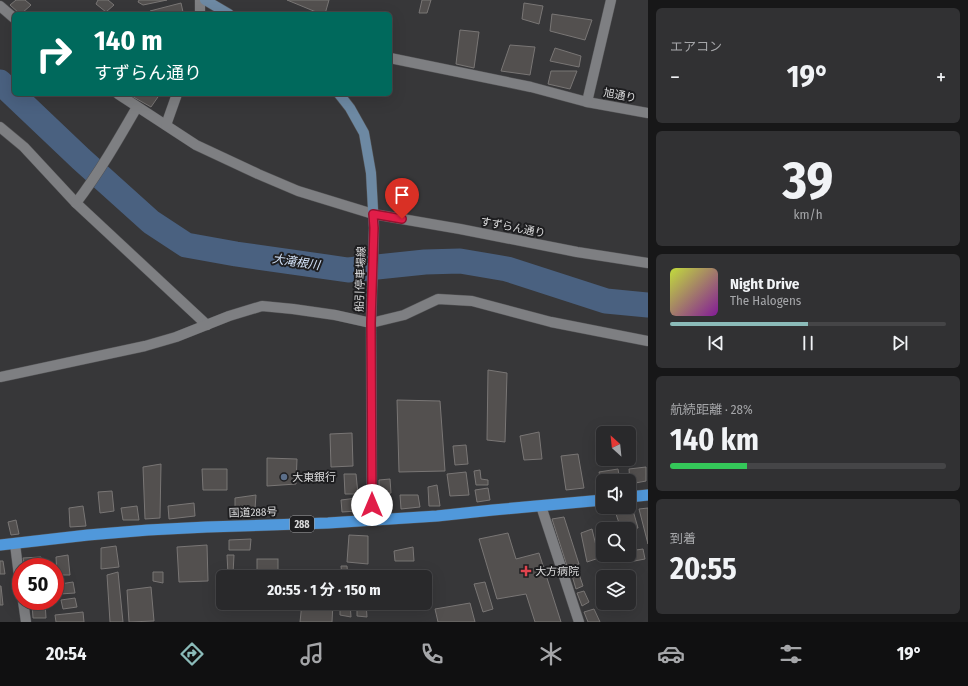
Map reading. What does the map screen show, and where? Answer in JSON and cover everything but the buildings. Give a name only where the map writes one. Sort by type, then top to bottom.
[{"type":"highway","points":[[636,496],[648,495]]},
{"type":"highway","name":"国道288号","points":[[0,545],[148,530],[437,516],[596,501]]},
{"type":"main road","points":[[205,0],[226,12]]},
{"type":"main road","name":"船引停車場線","points":[[341,96],[350,108],[364,133],[371,173],[374,228],[371,307],[372,520]]},
{"type":"street","points":[[200,0],[200,12]]},
{"type":"street","points":[[587,102],[611,0]]},
{"type":"street","points":[[0,6],[12,16]]},
{"type":"street","name":"旭通り","points":[[392,58],[531,87],[587,102],[648,113]]},
{"type":"street","name":"すずらん通り","points":[[121,96],[196,145],[298,191],[373,214],[577,252],[648,263]]},
{"type":"street","points":[[166,125],[176,96]]},
{"type":"street","points":[[76,203],[87,189],[137,107]]},
{"type":"street","points":[[0,127],[24,147],[76,203],[207,325]]},
{"type":"street","points":[[0,377],[145,346],[176,337],[229,316],[262,306],[335,315],[371,323],[404,315],[438,299],[472,301],[551,322],[648,342]]},
{"type":"street","points":[[541,506],[579,622]]},
{"type":"street","points":[[16,544],[17,558]]},
{"type":"street","points":[[24,610],[26,622]]},
{"type":"waterway","name":"大滝根川","points":[[0,82],[12,93]]},
{"type":"waterway","name":"大滝根川","points":[[15,96],[81,159],[151,222],[186,245],[236,254],[348,270],[425,262],[460,261],[507,269],[606,301],[648,305]]},
{"type":"place","name":"大東銀行","points":[[284,477]]},
{"type":"place","name":"大方病院","points":[[526,571]]},
{"type":"route","points":[[372,505],[371,323],[374,228],[373,214],[402,219]]}]
